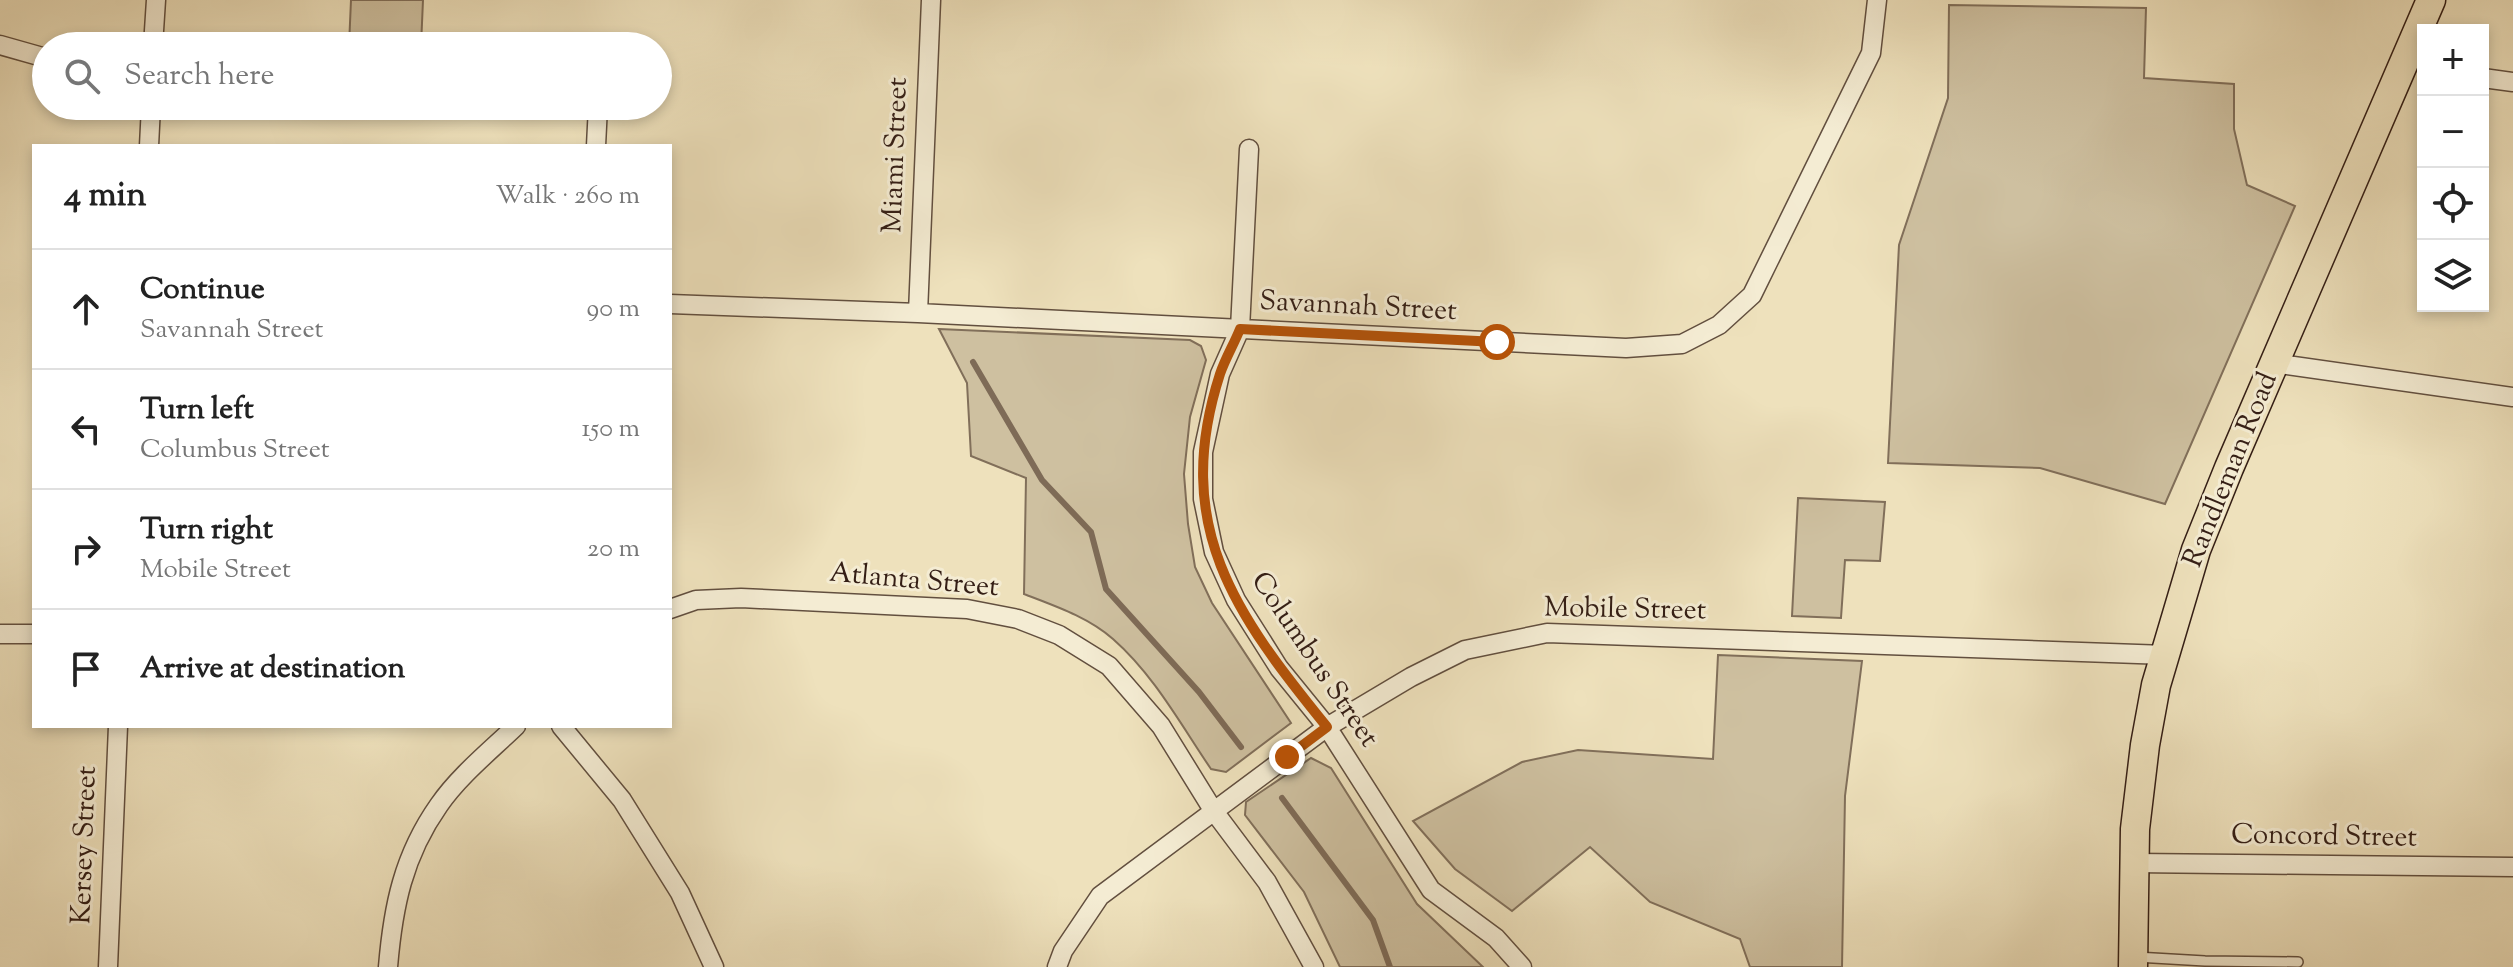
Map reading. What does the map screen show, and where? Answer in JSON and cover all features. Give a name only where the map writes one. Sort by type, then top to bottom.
[{"type":"main road","name":"Randleman Road","points":[[2133,962],[2134,863],[2145,745],[2156,685],[2196,550],[2273,363],[2412,69],[2431,0]]},
{"type":"street","points":[[154,32],[156,0]]},
{"type":"street","name":"Miami Street","points":[[918,313],[931,0]]},
{"type":"street","name":"Savannah Street","points":[[672,304],[1626,348],[1682,344],[1719,325],[1752,295],[1871,53],[1877,0]]},
{"type":"street","points":[[0,45],[32,54]]},
{"type":"street","points":[[2489,79],[2513,82]]},
{"type":"street","points":[[149,144],[150,120]]},
{"type":"street","points":[[596,144],[597,120]]},
{"type":"street","points":[[1240,329],[1249,149]]},
{"type":"street","name":"Columbus Street","points":[[1240,329],[1220,374],[1203,452],[1203,499],[1214,552],[1236,600],[1279,668],[1327,727],[1431,890],[1496,938],[1522,967]]},
{"type":"street","points":[[2273,363],[2513,397]]},
{"type":"street","name":"Atlanta Street","points":[[672,608],[696,600],[741,598],[967,609],[1018,619],[1059,635],[1109,666],[1161,726],[1213,810],[1267,882],[1314,967]]},
{"type":"street","name":"Mobile Street","points":[[1057,967],[1063,951],[1100,896],[1327,727],[1411,677],[1465,650],[1547,633],[2166,655]]},
{"type":"street","points":[[0,634],[32,634]]},
{"type":"street","name":"Kersey Street","points":[[108,967],[118,728]]},
{"type":"street","points":[[388,967],[392,917],[408,862],[439,804],[514,728]]},
{"type":"street","points":[[563,728],[622,800],[680,893],[714,967]]},
{"type":"street","name":"Concord Street","points":[[2134,863],[2513,867]]},
{"type":"lane","points":[[2133,962],[2298,962]]},
{"type":"shaded area","points":[[351,0],[423,0],[422,32],[350,32]]},
{"type":"shaded area","points":[[1949,5],[2146,8],[2144,78],[2234,84],[2234,129],[2247,185],[2295,206],[2165,504],[2040,468],[1888,463],[1899,245],[1948,98]]},
{"type":"shaded area","points":[[939,329],[1190,340],[1201,346],[1206,360],[1190,417],[1184,474],[1195,567],[1212,603],[1291,723],[1226,772],[1211,769],[1154,684],[1128,653],[1082,618],[1024,594],[1026,478],[971,456],[967,383]]},
{"type":"shaded area","points":[[1798,498],[1885,502],[1880,561],[1845,560],[1841,618],[1792,616]]},
{"type":"shaded area","points":[[1718,655],[1862,661],[1845,796],[1842,967],[1750,967],[1740,939],[1650,902],[1590,847],[1512,911],[1455,869],[1413,821],[1522,762],[1578,750],[1713,759]]},
{"type":"shaded area","points":[[1311,758],[1331,768],[1417,904],[1483,967],[1340,967],[1304,892],[1245,815],[1246,802]]},
{"type":"waterway","points":[[973,362],[1042,480],[1091,532],[1106,589],[1199,692],[1241,747]]},
{"type":"waterway","points":[[1282,798],[1373,920],[1390,967]]},
{"type":"route","points":[[1287,757],[1327,727],[1279,668],[1236,600],[1214,552],[1203,499],[1203,452],[1220,374],[1240,329],[1497,342]]}]
